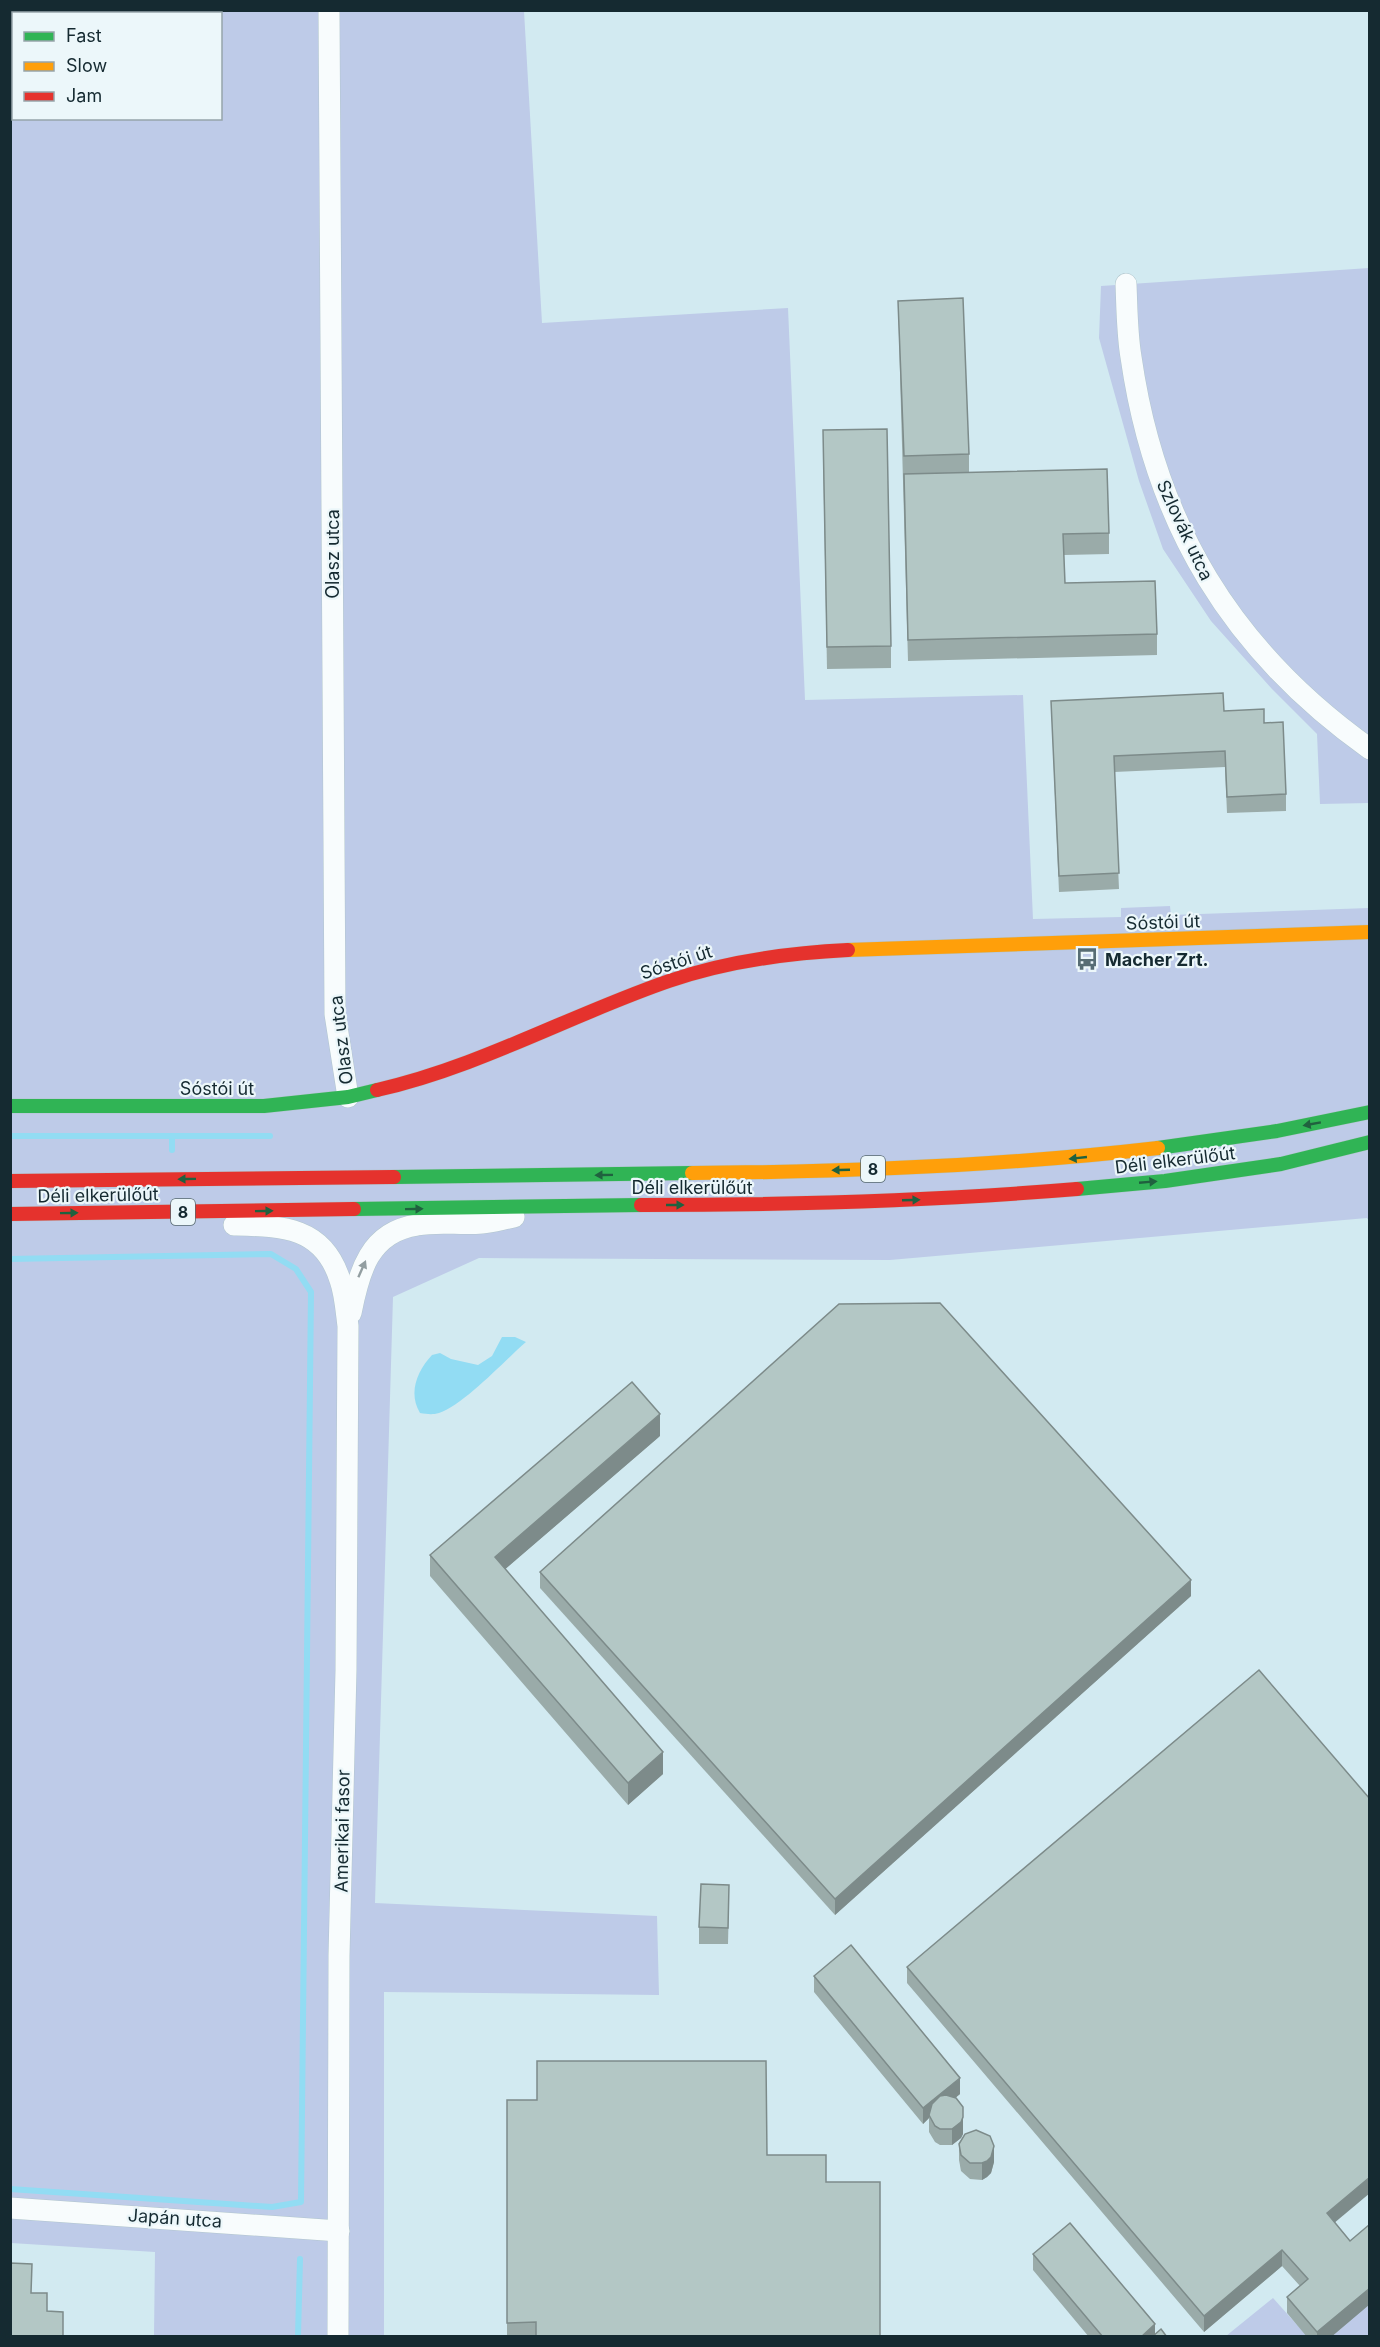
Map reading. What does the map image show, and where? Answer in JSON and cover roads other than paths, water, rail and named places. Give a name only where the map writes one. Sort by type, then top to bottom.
[{"type":"main road","name":"Sóstói út","points":[[10,1106],[264,1106],[348,1097],[445,1072],[668,981],[764,956],[830,951],[1370,932]]},
{"type":"main road","name":"Déli elkerülőút","points":[[10,1181],[783,1173],[1032,1162],[1152,1150],[1241,1137],[1370,1112]]},
{"type":"main road","name":"Déli elkerülőút","points":[[10,1214],[574,1205],[781,1205],[989,1196],[1188,1177],[1281,1164],[1370,1142]]},
{"type":"street","name":"Olasz utca","points":[[329,10],[335,1014],[348,1097]]},
{"type":"street","name":"Szlovák utca","points":[[1126,284],[1131,355],[1148,439],[1194,557],[1227,610],[1269,662],[1324,714],[1370,749]]},
{"type":"street","points":[[348,1326],[357,1280],[365,1263],[373,1249],[384,1238],[399,1229],[418,1224],[483,1223],[574,1205]]},
{"type":"street","points":[[135,1212],[230,1225],[273,1226],[309,1235],[320,1245],[334,1266],[340,1281],[348,1326]]},
{"type":"street","name":"Amerikai fasor","points":[[338,2337],[339,1956],[346,1670],[348,1326]]},
{"type":"street","name":"Japán utca","points":[[10,2208],[339,2230]]},
{"type":"waterway","points":[[10,1136],[172,1136],[172,1150]]},
{"type":"waterway","points":[[172,1136],[270,1136]]},
{"type":"waterway","points":[[10,1259],[271,1254],[296,1269],[311,1292],[301,2202],[272,2207],[10,2189]]},
{"type":"waterway","points":[[298,2336],[300,2259]]},
{"type":"place","name":"Macher Zrt.","points":[[1087,959]]}]
